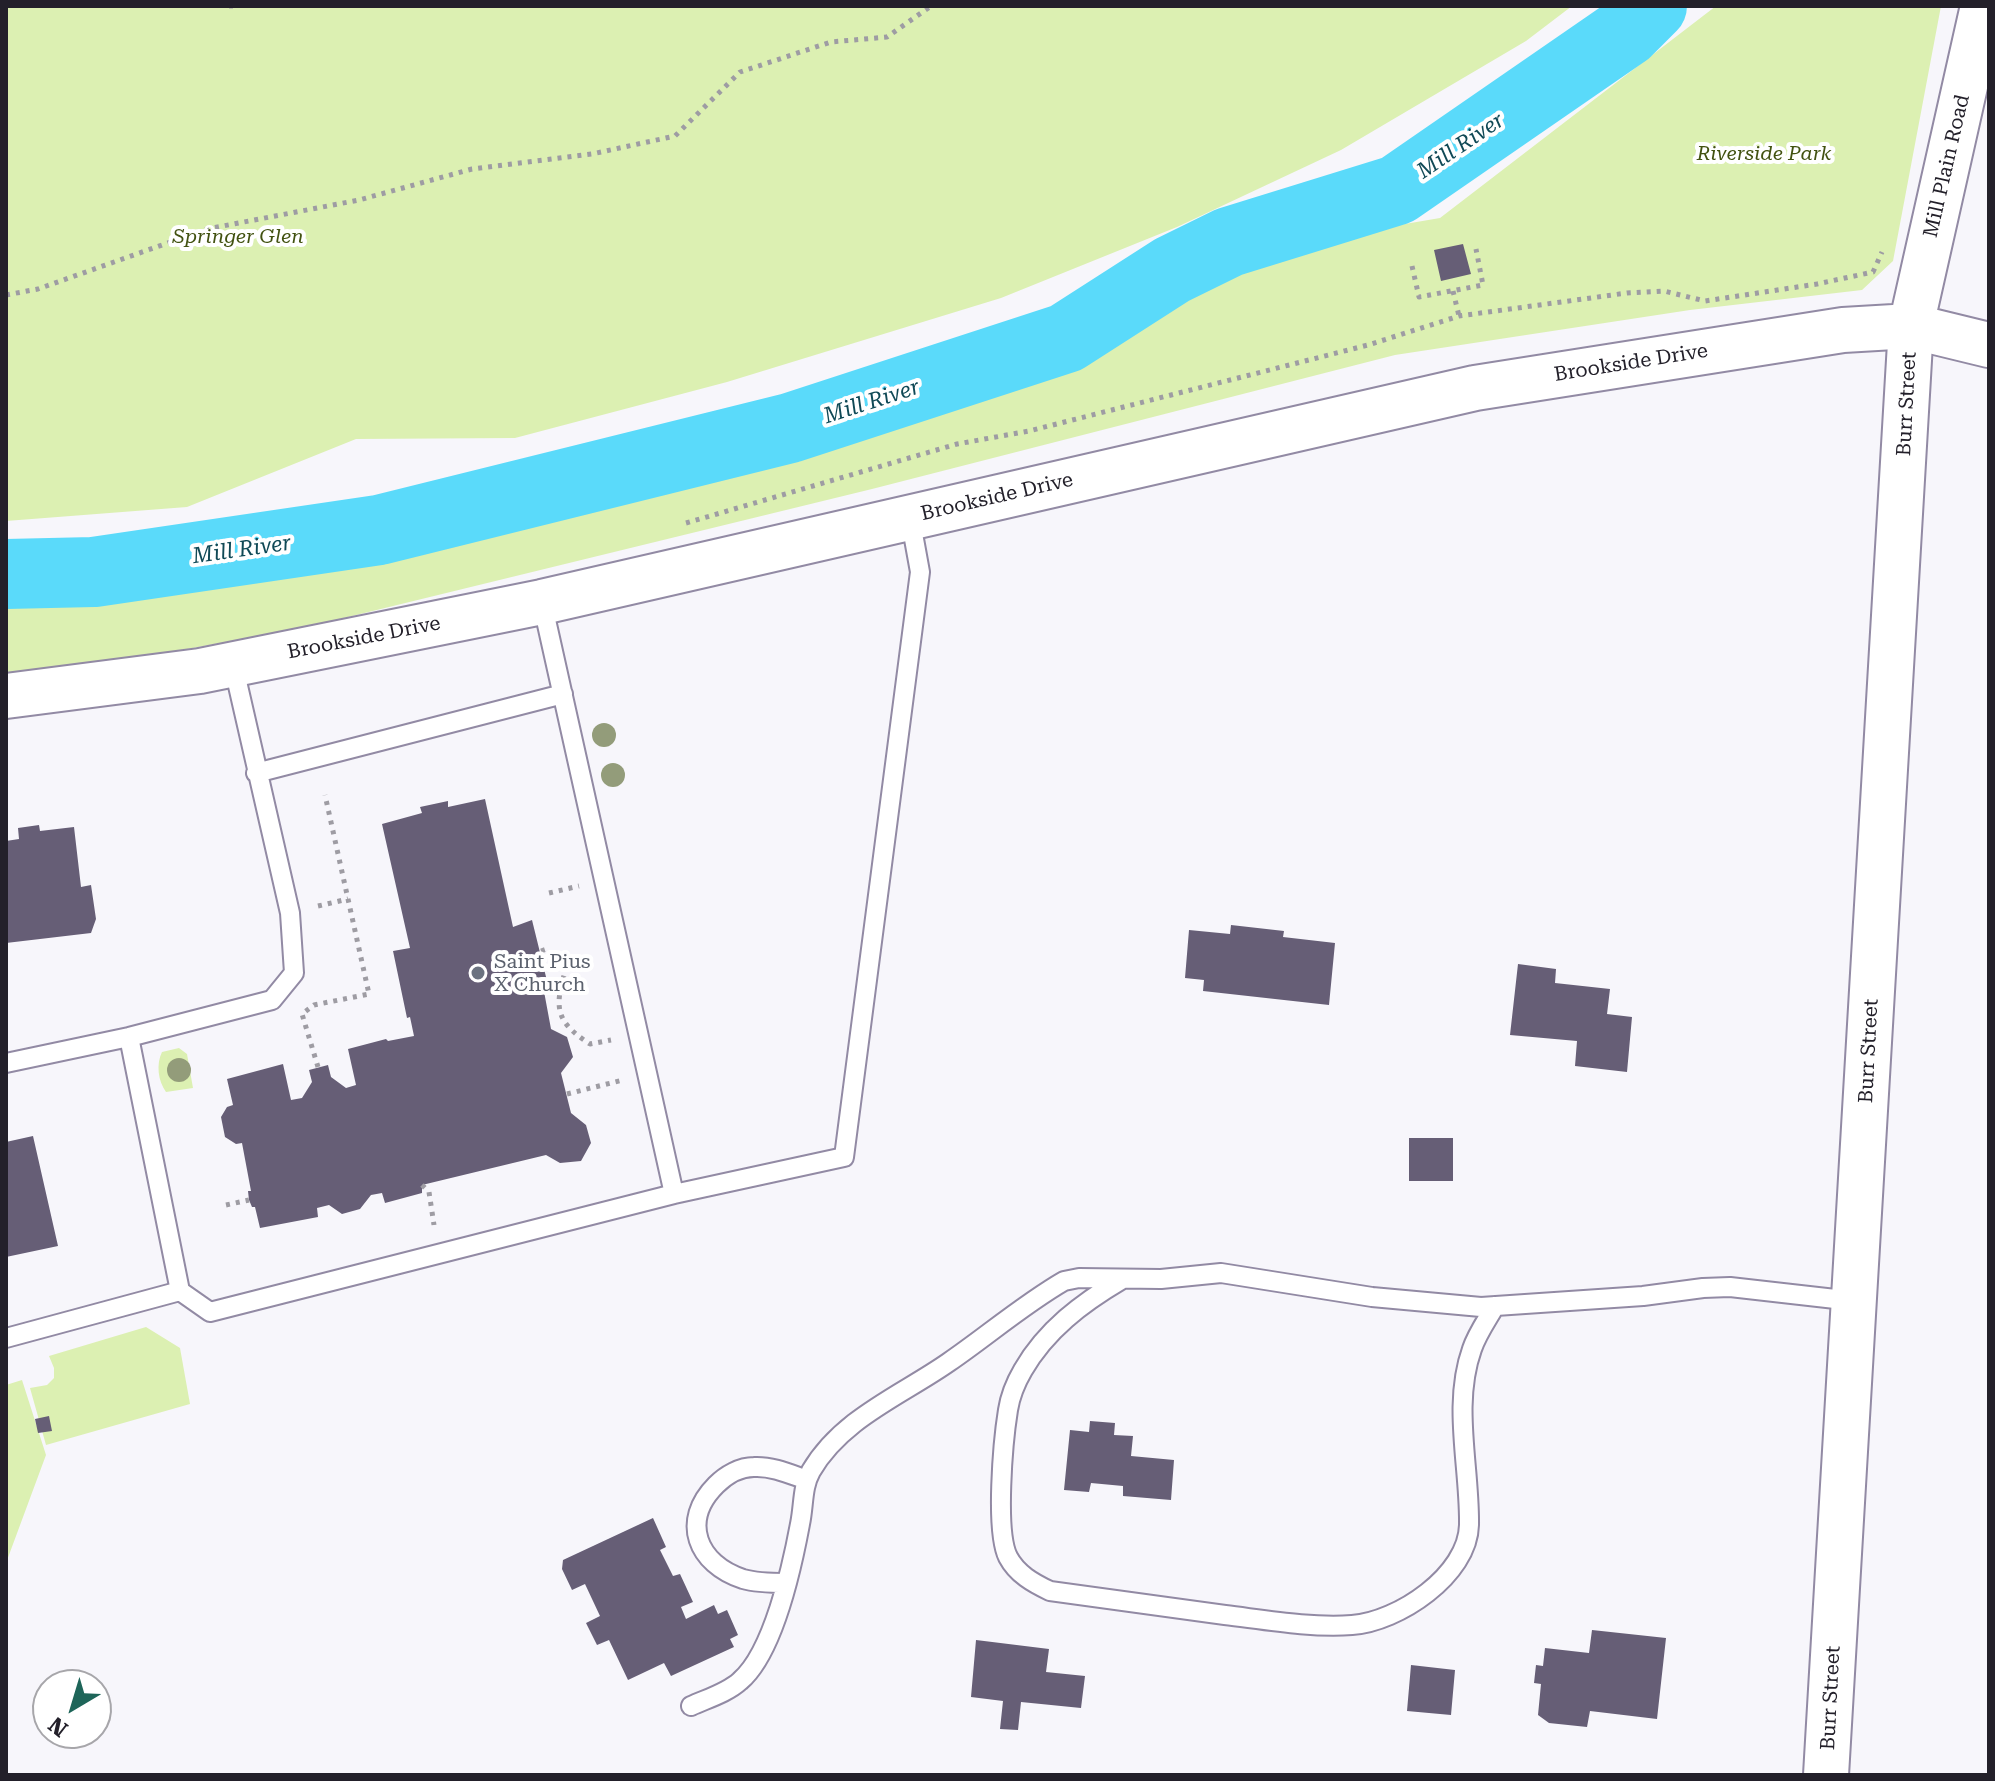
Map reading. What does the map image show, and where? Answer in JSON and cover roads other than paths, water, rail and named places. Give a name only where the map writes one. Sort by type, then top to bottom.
[{"type":"main road","name":"Mill Plain Road","points":[[1911,326],[1983,6]]},
{"type":"main road","name":"Brookside Drive","points":[[6,696],[200,671],[542,602],[1475,388],[1843,330],[1911,326],[1989,345]]},
{"type":"main road","name":"Burr Street","points":[[1826,1775],[1911,326]]},
{"type":"lane","points":[[129,1037],[180,1291],[210,1312],[674,1194],[844,1157],[920,572],[910,517]]},
{"type":"lane","points":[[542,602],[674,1194]]},
{"type":"lane","points":[[6,1063],[129,1037],[272,1000],[294,973],[290,913],[233,664]]},
{"type":"lane","points":[[256,773],[563,694]]},
{"type":"lane","points":[[691,1706],[736,1685],[754,1665],[771,1630],[786,1583],[802,1517],[807,1480],[827,1448],[854,1423],[946,1365],[1064,1281],[1221,1273],[1372,1297],[1495,1306],[1730,1287],[1854,1301]]},
{"type":"lane","points":[[1121,1280],[1083,1302],[1041,1344],[1022,1371],[1013,1392],[1008,1410],[1002,1477],[1002,1535],[1007,1556],[1033,1584],[1050,1591],[1284,1622],[1354,1625],[1383,1618],[1419,1600],[1444,1576],[1462,1552],[1469,1528],[1463,1392],[1472,1348],[1495,1306]]},
{"type":"lane","points":[[6,1338],[180,1291]]},
{"type":"lane","points":[[786,1583],[746,1580],[719,1567],[701,1547],[695,1518],[709,1492],[720,1480],[736,1471],[751,1467],[769,1468],[807,1480]]},
{"type":"waterway","name":"Mill River","points":[[6,574],[94,572],[379,530],[790,428],[1066,338],[1172,270],[1229,242],[1397,190],[1626,32],[1652,6]]},
{"type":"place","name":"Saint Pius X Church","points":[[478,973]]},
{"type":"park label","name":"Riverside Park","points":[[1764,154]]},
{"type":"park label","name":"Springer Glen","points":[[238,237]]}]
